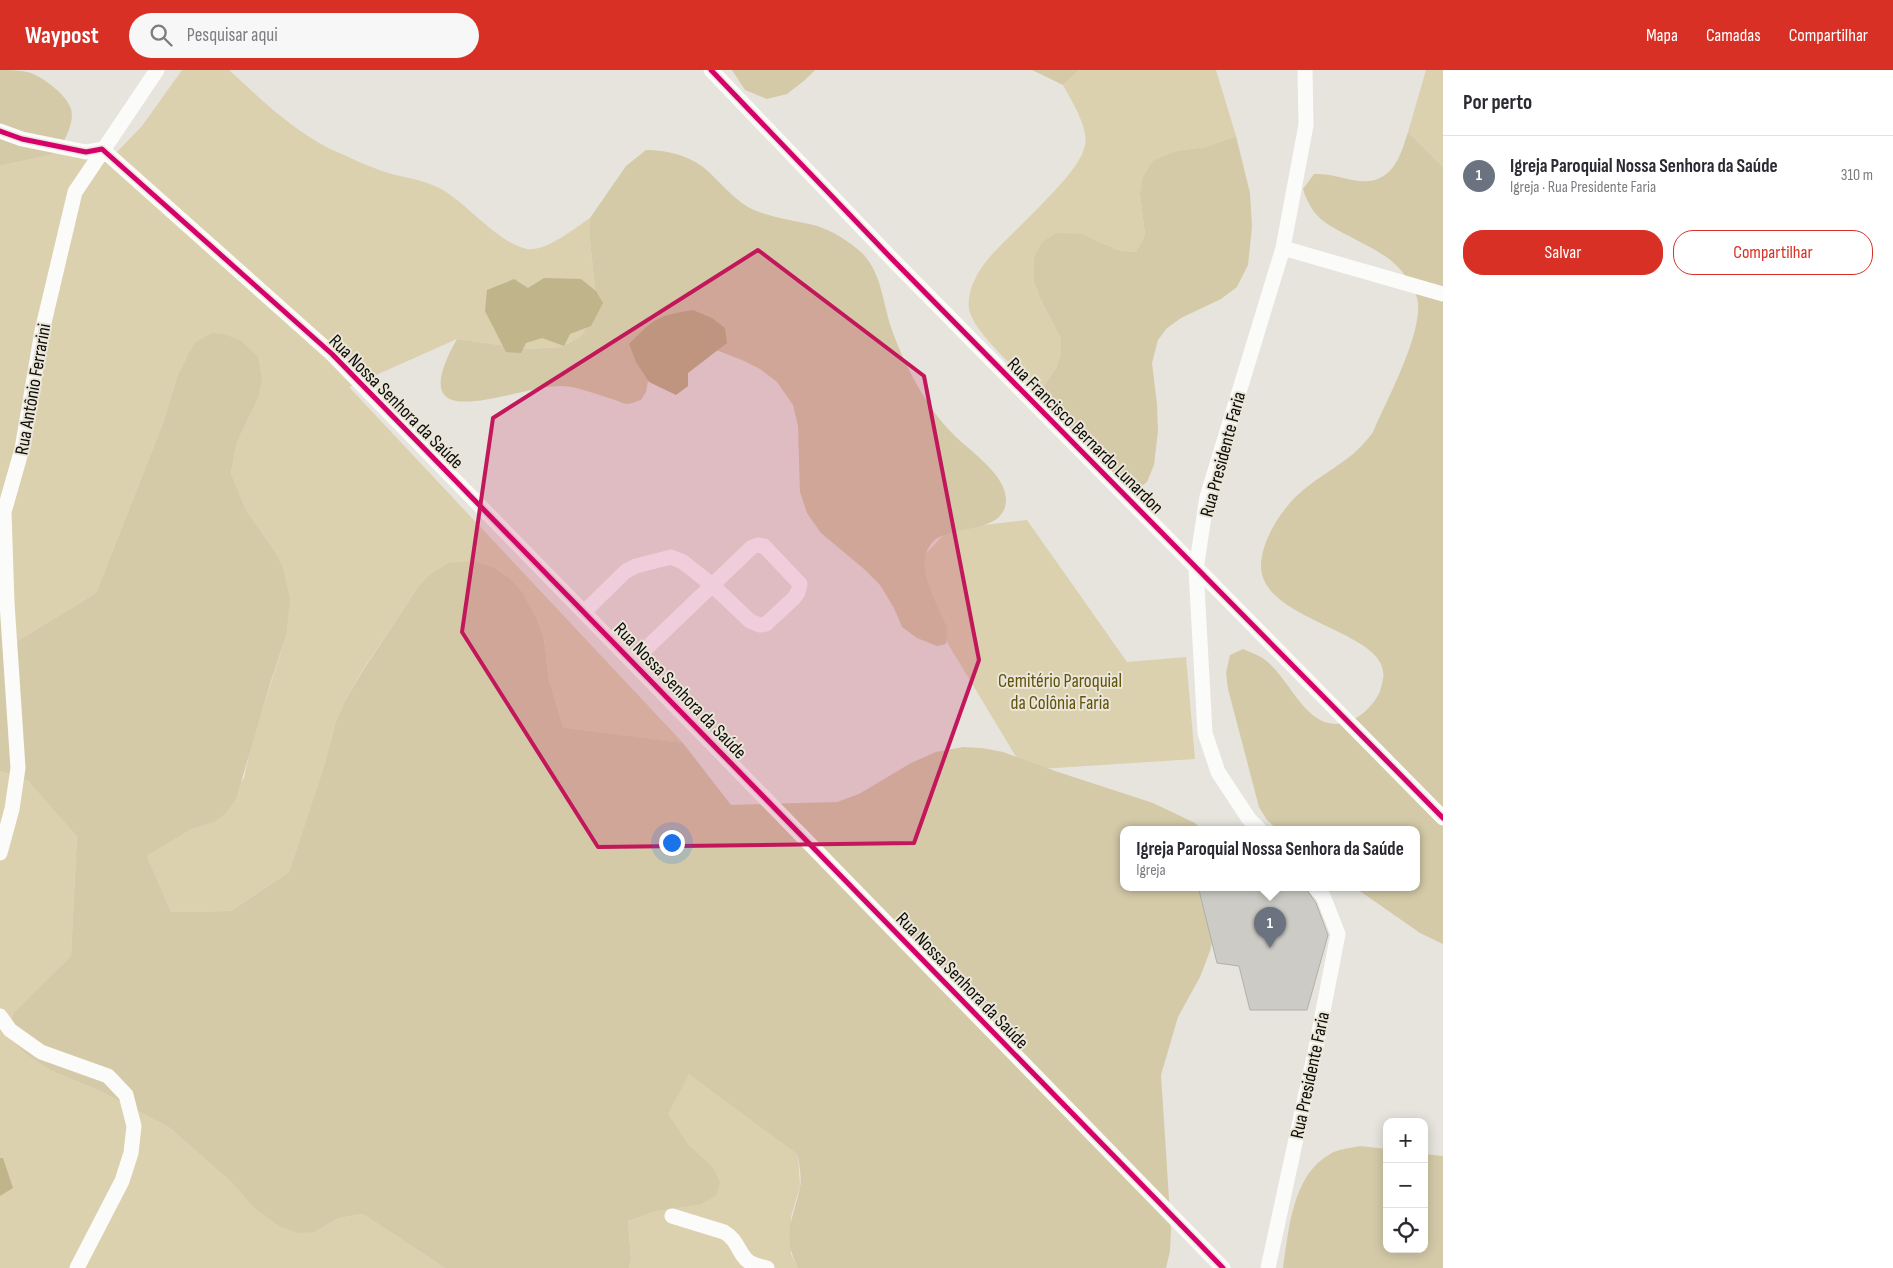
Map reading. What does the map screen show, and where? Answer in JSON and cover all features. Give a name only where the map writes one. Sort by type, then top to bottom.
[{"type":"street","name":"Rua Antônio Ferrarini","points":[[0,853],[12,810],[18,768],[7,603],[4,512],[22,449],[42,331],[75,192],[102,149],[157,70]]},
{"type":"street","name":"Rua Francisco Bernardo Lunardon","points":[[711,70],[893,260],[1443,818]]},
{"type":"street","name":"Rua Presidente Faria","points":[[1256,826],[1249,819],[1218,772],[1205,733],[1196,569],[1207,498],[1283,248],[1306,125],[1306,70]]},
{"type":"street","points":[[0,131],[22,138],[86,152],[102,149]]},
{"type":"street","name":"Rua Nossa Senhora da Saúde","points":[[102,149],[332,354],[1223,1268]]},
{"type":"street","points":[[1283,248],[1443,294]]},
{"type":"street","points":[[584,612],[626,571],[636,566],[671,557],[683,562],[712,585],[750,621],[760,625],[766,624],[794,598],[800,584],[764,546],[752,547],[712,585],[632,662]]},
{"type":"street","name":"Rua Presidente Faria","points":[[1268,1268],[1316,1047],[1338,934],[1323,896],[1319,891]]},
{"type":"street","points":[[0,1016],[10,1030],[40,1052],[108,1076],[126,1095],[134,1126],[131,1153],[122,1181],[77,1268]]},
{"type":"street","points":[[672,1216],[724,1232],[731,1236],[750,1263],[767,1268]]},
{"type":"highlighted area","points":[[758,250],[924,376],[979,660],[914,843],[598,847],[462,632],[493,418]]},
{"type":"green space","points":[[182,70],[229,70],[283,118],[312,139],[372,167],[436,186],[453,197],[495,232],[517,246],[527,249],[543,247],[590,218],[590,240],[595,290],[590,322],[581,336],[562,347],[527,349],[457,339],[349,387],[683,743],[563,729],[549,680],[544,639],[538,622],[416,590],[362,671],[345,701],[336,721],[324,766],[289,872],[231,911],[171,912],[147,856],[192,829],[212,823],[244,778],[251,746],[286,636],[274,550],[246,510],[231,473],[237,442],[258,399],[188,354],[178,374],[163,423],[96,593],[16,642],[0,565],[0,166],[58,153],[116,153],[142,126]]},
{"type":"green space","points":[[1079,70],[1216,70],[1236,136],[1206,147],[1176,151],[1140,195],[1145,235],[1136,252],[1118,250],[1082,234],[1034,282],[1061,339],[1061,354],[1056,368],[1040,392],[989,342],[973,319],[969,309],[969,299],[975,279],[987,260],[1060,185],[1075,167],[1082,154],[1086,138],[1082,122],[1063,85]]},
{"type":"green space","points":[[1426,70],[1443,70],[1443,167],[1408,132]]},
{"type":"green space","name":"Cemitério Paroquial da Colônia Faria","points":[[1027,520],[1127,662],[1186,657],[1195,759],[1024,770],[915,589],[918,562],[949,529]]},
{"type":"green space","points":[[0,771],[28,781],[77,835],[71,956],[14,1012],[52,1071],[102,1092],[170,1128],[231,1182],[252,1206],[315,1232],[339,1218],[363,1214],[445,1268],[0,1268]]},
{"type":"green space","points":[[689,1073],[798,1155],[800,1186],[791,1217],[791,1254],[798,1268],[629,1268],[631,1259],[628,1221],[657,1211],[699,1205],[713,1167],[688,1144],[667,1114]]},
{"type":"shaded area","points":[[0,70],[31,73],[48,83],[65,98],[71,109],[72,120],[58,153],[0,166]]},
{"type":"shaded area","points":[[732,70],[815,70],[787,94],[767,99],[745,90]]},
{"type":"shaded area","points":[[1032,70],[1079,70],[1063,85]]},
{"type":"shaded area","points":[[1408,132],[1443,167],[1443,944],[1420,933],[1360,891],[1420,891],[1420,826],[1274,826],[1267,820],[1259,807],[1228,689],[1226,673],[1230,655],[1243,649],[1257,655],[1269,663],[1309,711],[1317,718],[1334,724],[1351,721],[1366,711],[1380,690],[1382,665],[1370,651],[1351,638],[1304,615],[1282,601],[1267,586],[1261,566],[1265,545],[1270,533],[1291,502],[1307,487],[1358,450],[1373,432],[1402,368],[1418,317],[1418,303],[1413,288],[1398,267],[1381,253],[1326,223],[1310,206],[1303,189],[1314,174],[1331,175],[1359,181],[1370,181],[1379,178],[1387,174],[1393,167],[1402,151]]},
{"type":"shaded area","points":[[1236,136],[1250,193],[1252,227],[1248,265],[1237,287],[1221,299],[1181,318],[1167,328],[1158,340],[1152,363],[1158,431],[1154,465],[1147,482],[1132,493],[1053,413],[1040,392],[1056,368],[1061,354],[1061,339],[1034,282],[1034,258],[1042,242],[1056,233],[1082,234],[1118,250],[1136,252],[1145,235],[1140,195],[1143,177],[1153,161],[1176,151],[1206,147]]},
{"type":"shaded area","points":[[646,150],[669,152],[690,159],[703,167],[748,207],[764,214],[817,226],[829,231],[852,245],[869,261],[878,280],[897,343],[917,385],[943,423],[993,471],[1004,489],[1006,499],[1003,511],[997,519],[975,528],[939,537],[931,544],[927,553],[925,571],[947,627],[946,644],[937,646],[917,638],[902,627],[894,608],[880,585],[821,533],[807,513],[800,492],[798,426],[793,405],[777,382],[760,369],[703,345],[652,359],[646,392],[641,400],[628,404],[566,386],[540,388],[492,399],[469,402],[452,400],[442,390],[443,371],[457,339],[527,349],[562,347],[581,336],[590,322],[595,290],[590,240],[590,218],[626,166]]},
{"type":"shaded area","points":[[544,278],[581,279],[596,291],[603,303],[591,326],[570,334],[564,346],[542,338],[526,343],[521,353],[506,352],[485,311],[487,290],[514,279],[528,288]]},
{"type":"shaded area","points":[[693,310],[712,318],[725,328],[727,343],[688,373],[688,386],[676,395],[649,382],[636,362],[629,344],[651,323],[671,314]]},
{"type":"shaded area","points":[[213,333],[223,334],[240,340],[258,357],[262,379],[258,399],[237,442],[231,473],[246,510],[274,550],[283,568],[290,599],[286,636],[236,799],[225,814],[212,823],[192,829],[147,856],[171,912],[231,911],[289,872],[324,766],[336,721],[345,701],[416,590],[429,575],[449,563],[473,561],[492,567],[509,578],[522,592],[538,622],[544,639],[549,680],[563,728],[683,743],[731,805],[837,802],[859,794],[911,763],[936,752],[963,747],[1003,752],[1153,803],[1198,826],[1120,826],[1120,891],[1223,891],[1210,951],[1200,977],[1178,1017],[1161,1075],[1171,1230],[1170,1251],[1166,1268],[798,1268],[790,1246],[789,1236],[801,1183],[798,1155],[689,1074],[668,1114],[688,1144],[713,1167],[720,1183],[716,1196],[699,1205],[657,1211],[628,1221],[631,1259],[629,1268],[445,1268],[363,1214],[339,1218],[315,1232],[298,1233],[279,1226],[252,1206],[231,1182],[170,1128],[102,1092],[52,1071],[25,1053],[15,1043],[9,1028],[14,1012],[71,956],[77,836],[28,781],[0,771],[0,565],[16,642],[96,593],[163,423],[178,374],[197,341]]},
{"type":"shaded area","points":[[1360,1146],[1383,1149],[1383,1253],[1428,1253],[1428,1154],[1443,1156],[1443,1268],[1283,1268],[1290,1221],[1300,1189],[1307,1176],[1317,1164],[1333,1152]]},
{"type":"shaded area","points":[[0,1158],[3,1158],[13,1188],[0,1196]]},
{"type":"building","points":[[1199,891],[1308,891],[1316,903],[1328,935],[1307,1010],[1250,1010],[1239,966],[1217,963]]},
{"type":"cycle path","points":[[711,70],[893,260],[1443,818]]},
{"type":"cycle path","points":[[0,131],[22,139],[86,152],[102,149],[332,354],[1223,1268]]},
{"type":"place","name":"Igreja Paroquial Nossa Senhora da Saúde","points":[[1270,948]]}]
